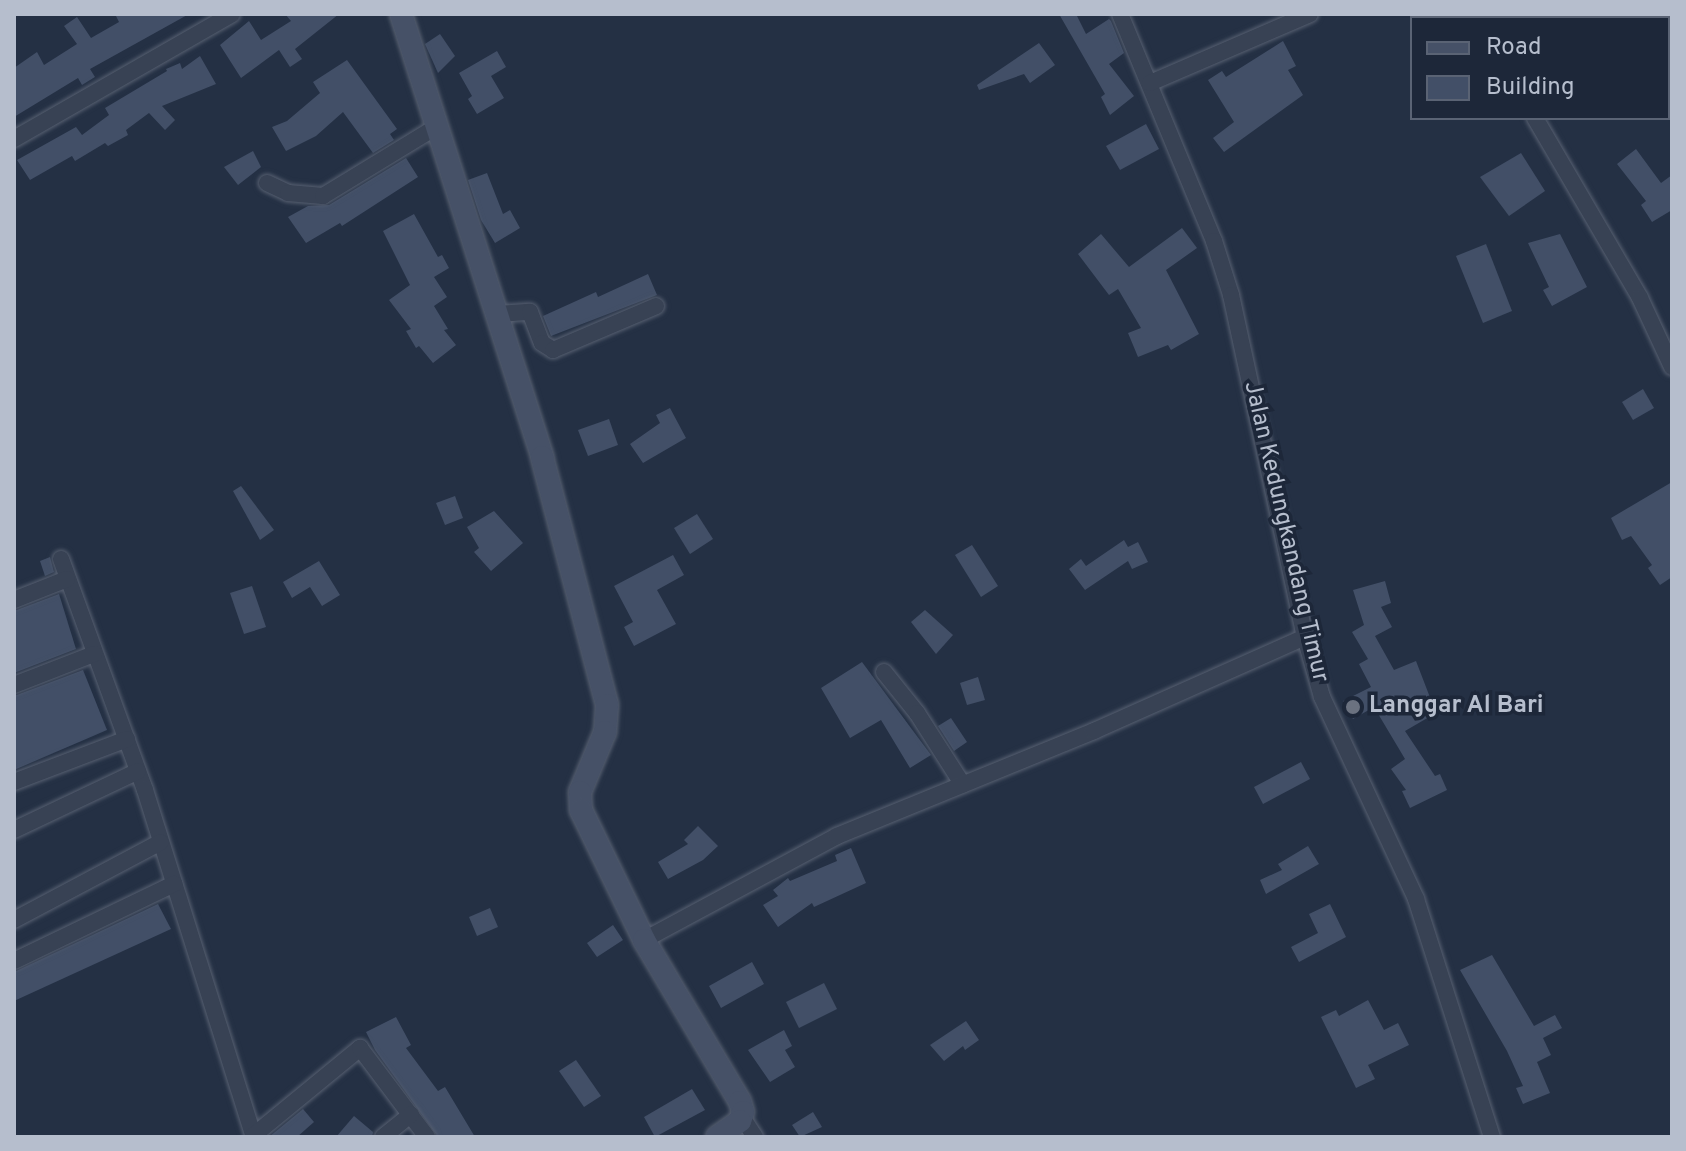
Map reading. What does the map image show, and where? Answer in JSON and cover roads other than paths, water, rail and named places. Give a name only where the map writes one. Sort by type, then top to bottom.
[{"type":"street","points":[[14,139],[232,14]]},
{"type":"street","points":[[401,14],[542,457],[607,705],[605,732],[580,792],[581,810],[644,940],[740,1102],[742,1117],[755,1137]]},
{"type":"street","name":"Jalan Kedungkandang Timur","points":[[1120,14],[1150,83],[1231,295],[1305,637],[1322,697],[1348,759],[1416,899],[1492,1137]]},
{"type":"street","points":[[1150,83],[1310,14]]},
{"type":"street","points":[[1536,120],[1640,298],[1672,367]]},
{"type":"street","points":[[267,183],[288,193],[323,196],[436,127]]},
{"type":"street","points":[[498,314],[530,312],[542,343],[553,350],[656,306]]},
{"type":"street","points":[[61,559],[138,771],[253,1137],[358,1048],[427,1137]]},
{"type":"street","points":[[14,600],[67,579]]},
{"type":"street","points":[[644,940],[837,836],[1305,637]]},
{"type":"street","points":[[14,685],[94,654]]},
{"type":"street","points":[[884,672],[917,713],[963,785]]},
{"type":"street","points":[[14,782],[127,739]]},
{"type":"street","points":[[14,830],[138,771]]},
{"type":"street","points":[[14,920],[161,842]]},
{"type":"street","points":[[14,961],[174,884]]},
{"type":"street","points":[[383,1137],[411,1114]]},
{"type":"street","points":[[717,1137],[737,1126],[742,1117]]},
{"type":"place","name":"Langgar Al Bari","points":[[1353,707]]}]
